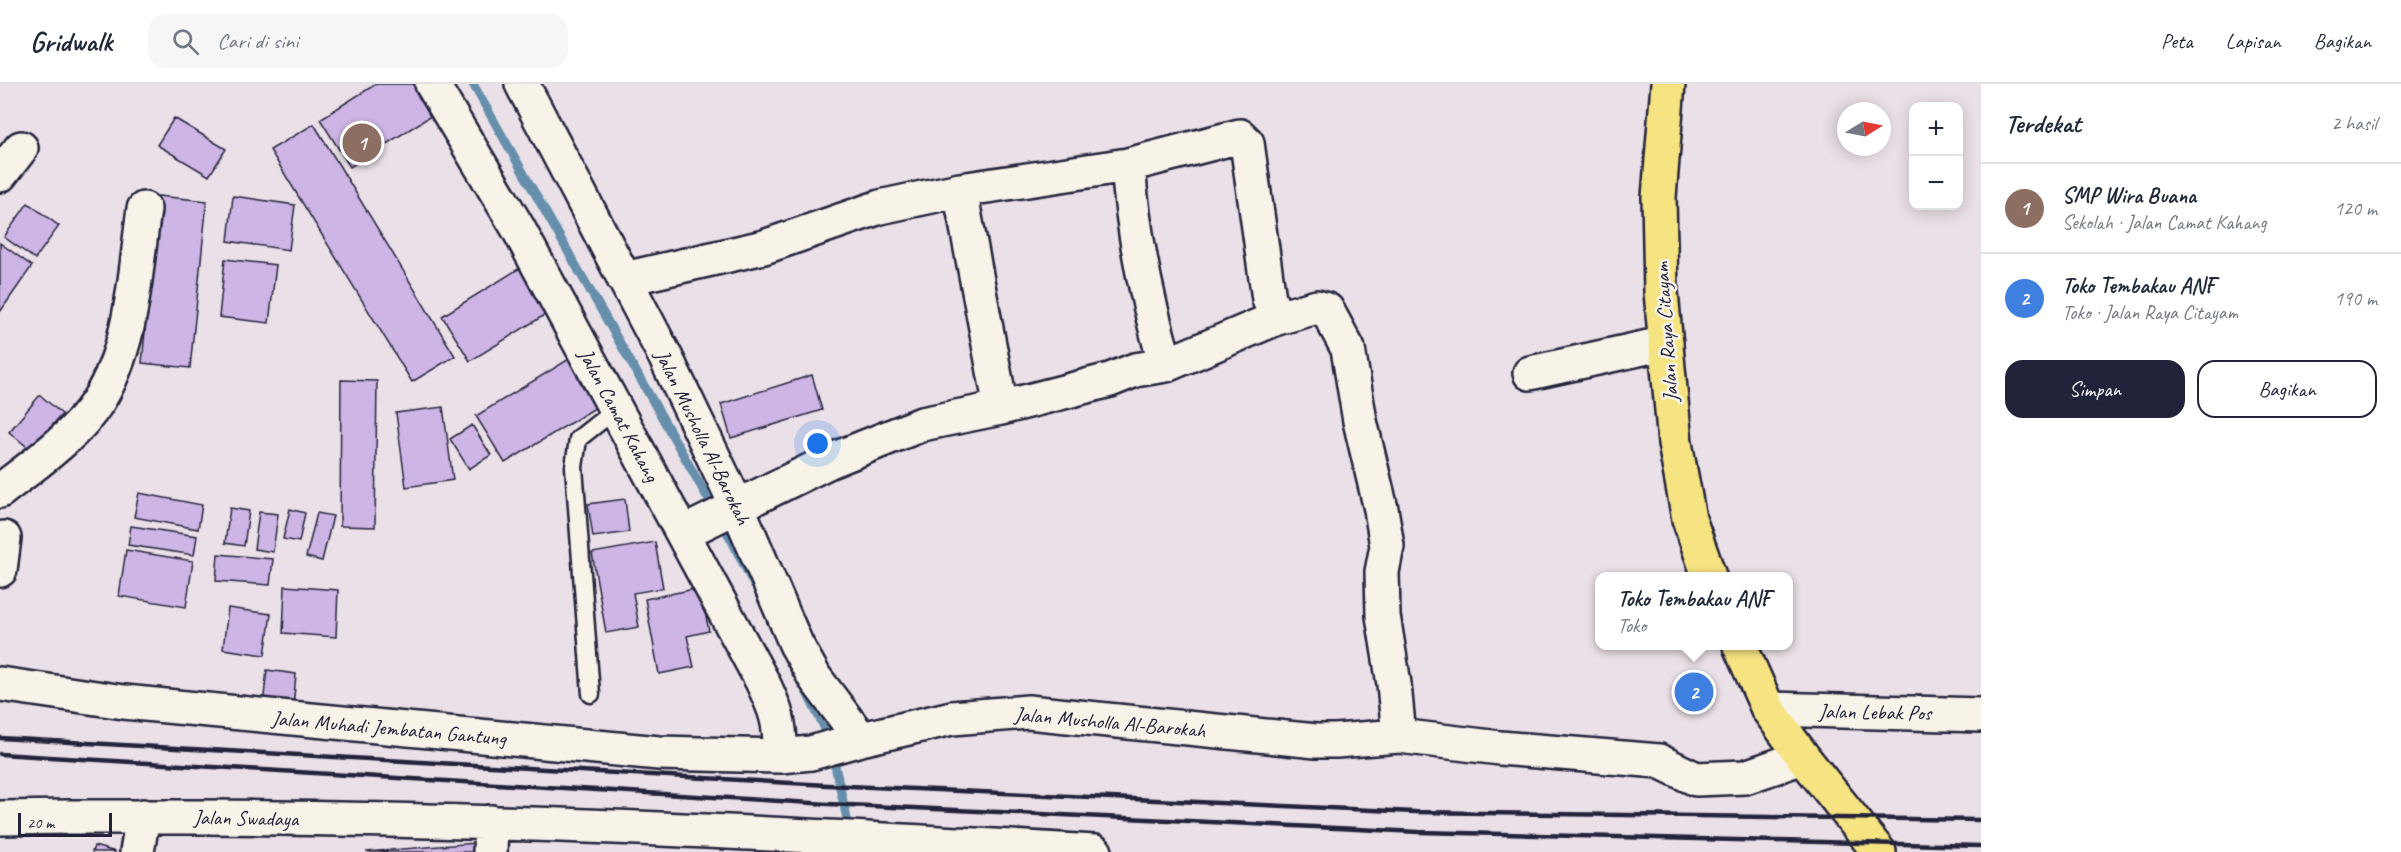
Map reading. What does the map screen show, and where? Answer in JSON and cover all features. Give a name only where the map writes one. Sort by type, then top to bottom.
[{"type":"main road","name":"Jalan Raya Citayam","points":[[1668,84],[1659,196],[1666,343],[1675,443],[1689,519],[1708,572]]},
{"type":"main road","points":[[1742,650],[1768,709],[1879,852]]},
{"type":"street","name":"Jalan Camat Kahang","points":[[432,84],[518,228],[685,532],[775,708],[781,729],[780,756]]},
{"type":"street","name":"Jalan Musholla Al-Barokah","points":[[522,84],[665,356],[731,509],[796,644],[815,678],[845,744],[952,718],[1028,712],[1120,719],[1316,741],[1399,736],[1659,761],[1696,779],[1744,777],[1803,757]]},
{"type":"street","points":[[624,279],[764,247],[880,207],[960,189],[1128,165],[1240,136],[1247,143],[1269,298],[1277,318]]},
{"type":"street","points":[[0,175],[21,148]]},
{"type":"street","points":[[1128,165],[1130,192],[1153,321],[1166,365]]},
{"type":"street","points":[[960,189],[1001,408]]},
{"type":"street","points":[[0,491],[60,444],[98,402],[114,370],[129,317],[144,209]]},
{"type":"street","points":[[685,532],[830,461],[922,424],[1001,408],[1110,380],[1136,370],[1166,365],[1277,318],[1317,307],[1327,310],[1348,350],[1360,421],[1381,509],[1387,546],[1382,572],[1383,616],[1394,684],[1399,736]]},
{"type":"street","points":[[1530,373],[1666,343]]},
{"type":"street","name":"Jalan Muhadi Jembatan Gantung","points":[[0,684],[124,702],[636,751],[780,756],[845,744]]},
{"type":"street","name":"Jalan Lebak Pos","points":[[1768,709],[1981,715]]},
{"type":"street","points":[[137,852],[143,816]]},
{"type":"street","name":"Jalan Swadaya","points":[[0,818],[143,816],[490,837],[814,842],[1095,852]]},
{"type":"lane","points":[[591,694],[574,466],[578,439],[616,409]]},
{"type":"building","points":[[376,84],[426,84],[442,109],[350,167],[320,119]]},
{"type":"building","points":[[174,118],[226,149],[209,176],[157,145]]},
{"type":"building","points":[[314,124],[455,356],[412,382],[270,150]]},
{"type":"building","points":[[158,196],[207,201],[190,368],[142,363]]},
{"type":"building","points":[[233,196],[295,205],[289,250],[228,241]]},
{"type":"building","points":[[28,203],[59,226],[35,259],[4,237]]},
{"type":"building","points":[[0,243],[32,266],[0,312]]},
{"type":"building","points":[[225,259],[276,265],[269,323],[219,317]]},
{"type":"building","points":[[528,263],[556,308],[470,361],[442,316]]},
{"type":"building","points":[[579,353],[608,400],[505,463],[476,416]]},
{"type":"building","points":[[812,375],[822,410],[731,438],[721,404]]},
{"type":"building","points":[[341,380],[377,381],[375,527],[340,526]]},
{"type":"building","points":[[40,395],[62,414],[31,450],[9,432]]},
{"type":"building","points":[[443,407],[453,480],[406,487],[396,413]]},
{"type":"building","points":[[472,425],[491,455],[469,469],[450,439]]},
{"type":"building","points":[[139,493],[202,505],[198,529],[134,517]]},
{"type":"building","points":[[625,499],[629,532],[593,537],[588,504]]},
{"type":"building","points":[[230,508],[249,511],[244,546],[225,543]]},
{"type":"building","points":[[290,509],[305,513],[299,542],[283,539]]},
{"type":"building","points":[[259,512],[278,514],[273,552],[254,549]]},
{"type":"building","points":[[317,513],[333,516],[322,561],[306,557]]},
{"type":"building","points":[[131,526],[197,536],[194,555],[128,545]]},
{"type":"building","points":[[655,542],[663,588],[633,593],[639,627],[606,633],[592,553]]},
{"type":"building","points":[[126,550],[193,561],[186,607],[119,596]]},
{"type":"building","points":[[218,554],[273,559],[270,585],[216,581]]},
{"type":"building","points":[[285,586],[338,590],[336,637],[283,633]]},
{"type":"building","points":[[700,588],[709,631],[687,636],[694,667],[659,674],[645,599]]},
{"type":"building","points":[[228,608],[271,614],[265,655],[223,649]]},
{"type":"building","points":[[267,670],[296,674],[293,709],[263,705]]},
{"type":"building","points":[[476,843],[476,852],[366,852]]},
{"type":"building","points":[[94,846],[116,852],[92,852]]},
{"type":"waterway","points":[[473,84],[731,539],[754,585]]},
{"type":"waterway","points":[[805,689],[828,735],[850,832]]},
{"type":"railway","points":[[0,738],[827,785],[1415,812],[1981,820]]},
{"type":"railway","points":[[0,754],[828,804],[1419,832],[1981,846]]},
{"type":"place","name":"SMP Wira Buana","points":[[362,143]]},
{"type":"place","name":"Toko Tembakau ANF","points":[[1694,692]]}]
